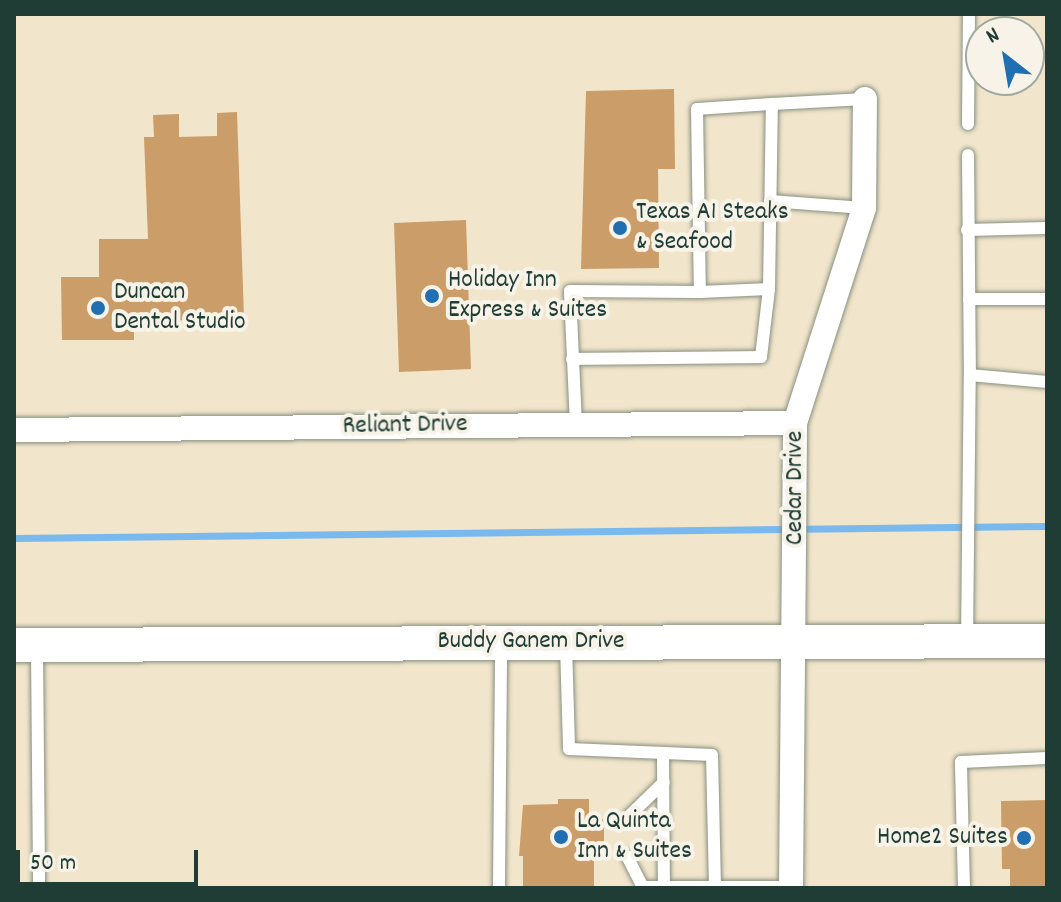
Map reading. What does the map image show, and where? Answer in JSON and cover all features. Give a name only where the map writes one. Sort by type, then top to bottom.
[{"type":"main road","name":"Buddy Ganem Drive","points":[[25,645],[797,639],[967,643],[1047,641]]},
{"type":"street","name":"Cedar Drive","points":[[791,887],[797,639],[795,423],[864,208],[865,99]]},
{"type":"street","name":"Reliant Drive","points":[[14,430],[795,423]]},
{"type":"lane","points":[[968,124],[969,14]]},
{"type":"lane","points":[[700,292],[697,109],[865,99]]},
{"type":"lane","points":[[572,359],[761,357],[769,289],[772,104]]},
{"type":"lane","points":[[967,643],[970,375],[968,155]]},
{"type":"lane","points":[[770,201],[864,208]]},
{"type":"lane","points":[[967,230],[1047,228]]},
{"type":"lane","points":[[576,425],[570,291],[769,289]]},
{"type":"lane","points":[[969,299],[1047,299]]},
{"type":"lane","points":[[970,375],[1047,382]]},
{"type":"lane","points":[[499,888],[501,641]]},
{"type":"lane","points":[[565,642],[569,749],[712,755],[715,887]]},
{"type":"lane","points":[[25,645],[39,888]]},
{"type":"lane","points":[[663,754],[664,887]]},
{"type":"lane","points":[[964,888],[961,762],[1047,758]]},
{"type":"lane","points":[[628,817],[664,782]]},
{"type":"lane","points":[[627,856],[643,888],[791,887]]},
{"type":"building","points":[[674,89],[675,169],[658,169],[659,268],[581,269],[586,91]]},
{"type":"building","points":[[237,112],[244,318],[134,322],[134,340],[62,340],[61,277],[99,277],[99,239],[148,239],[144,137],[154,137],[153,115],[179,114],[179,137],[217,136],[217,113]]},
{"type":"building","name":"Holiday Inn Express & Suites","points":[[466,220],[471,369],[399,372],[394,223]]},
{"type":"building","name":"La Quinta Inn & Suites","points":[[558,799],[589,799],[589,818],[604,819],[604,856],[594,856],[594,888],[523,888],[523,856],[519,856],[523,805],[558,804]]},
{"type":"building","name":"Home2 Suites","points":[[1047,800],[1047,888],[1010,888],[1010,869],[1002,869],[1001,801]]},
{"type":"waterway","points":[[14,538],[1047,526]]},
{"type":"place","name":"Texas A1 Steaks & Seafood","points":[[620,228]]},
{"type":"place","name":"Holiday Inn Express & Suites","points":[[432,296]]},
{"type":"place","name":"Duncan Dental Studio","points":[[98,308]]},
{"type":"place","name":"La Quinta Inn & Suites","points":[[561,837]]},
{"type":"place","name":"Home2 Suites","points":[[1024,838]]}]
